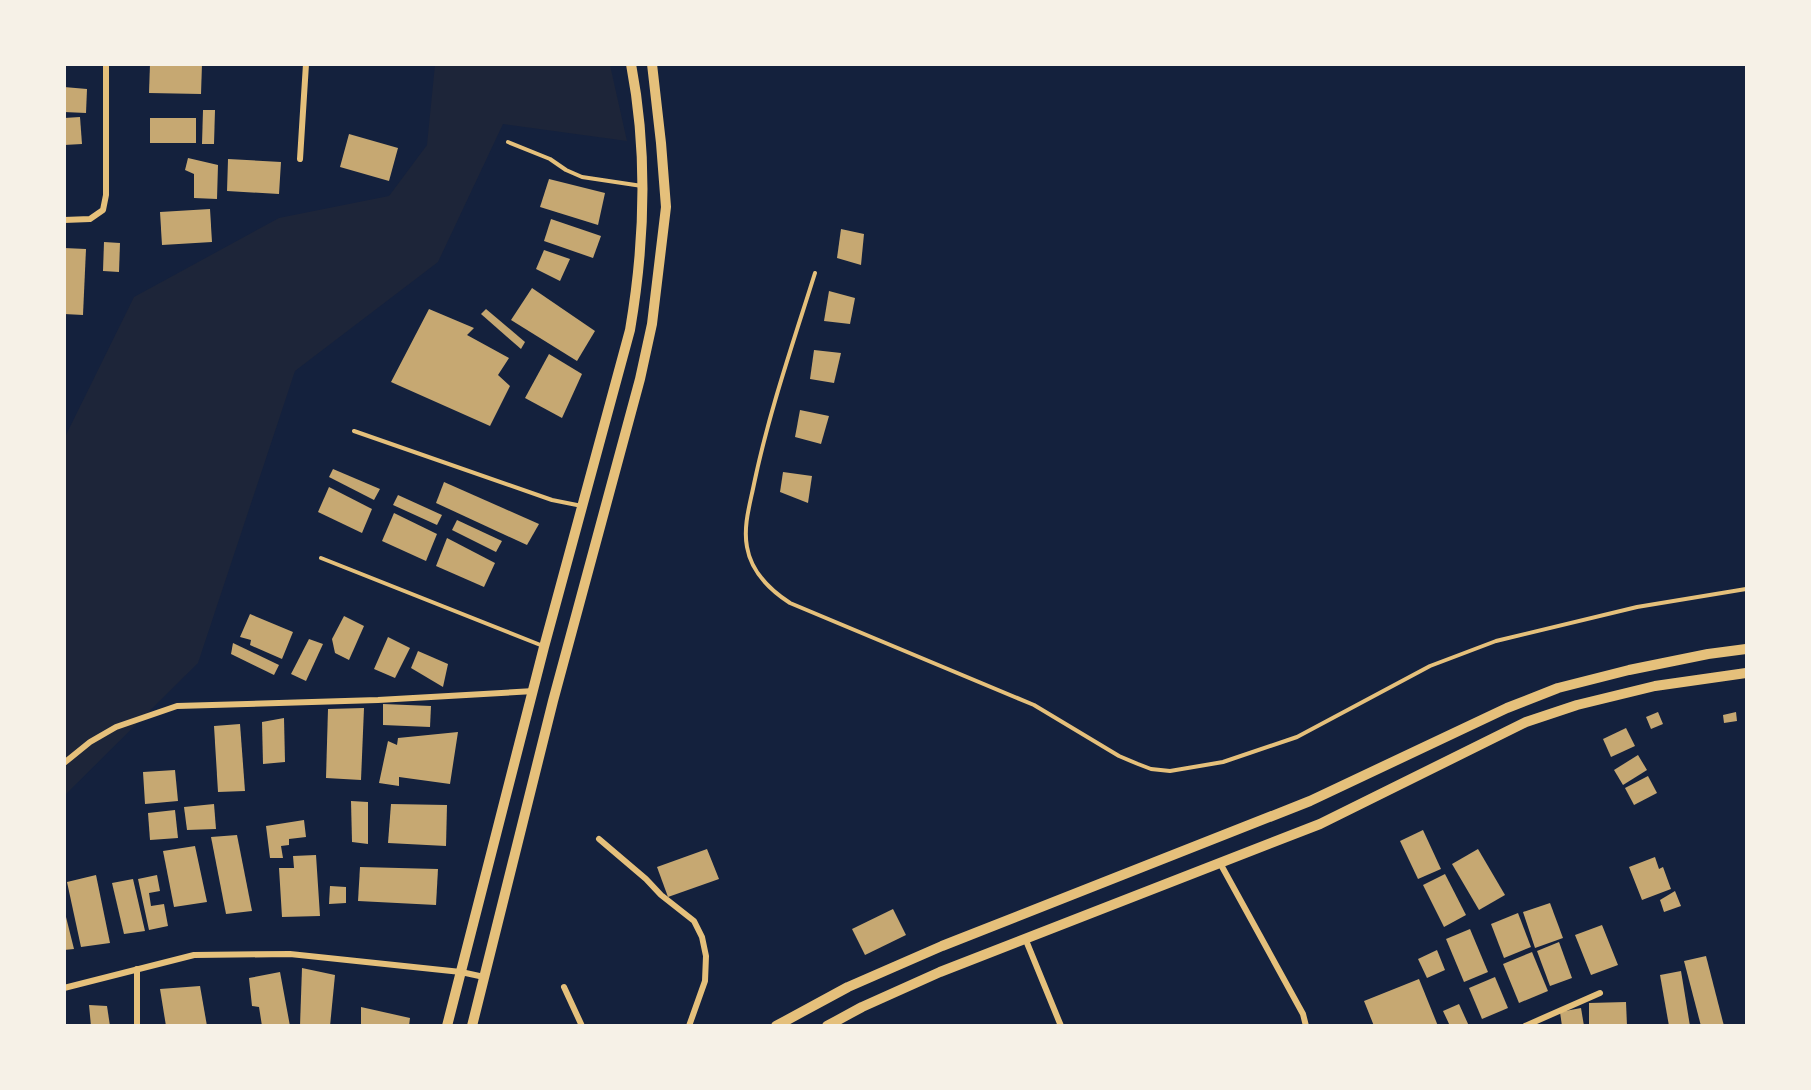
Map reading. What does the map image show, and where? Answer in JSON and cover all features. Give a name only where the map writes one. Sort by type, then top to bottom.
[{"type":"main road","points":[[447,1026],[544,647],[630,330],[639,280],[643,223],[643,162],[631,64]]},
{"type":"main road","points":[[472,1026],[553,701],[640,379],[652,324],[666,207],[652,64]]},
{"type":"main road","points":[[776,1026],[858,982],[942,946],[1310,801],[1508,708],[1558,688],[1629,670],[1708,654],[1746,650]]},
{"type":"main road","points":[[827,1026],[862,1007],[940,972],[1320,824],[1526,722],[1577,705],[1655,686],[1746,673]]},
{"type":"street","points":[[64,220],[90,219],[103,210],[106,195],[106,64]]},
{"type":"street","points":[[300,159],[306,64]]},
{"type":"street","points":[[64,763],[90,741],[116,727],[177,706],[378,700],[534,691]]},
{"type":"street","points":[[599,839],[646,879],[661,895],[694,921],[702,938],[706,956],[705,981],[689,1026]]},
{"type":"street","points":[[1220,863],[1303,1014],[1306,1026]]},
{"type":"street","points":[[1025,938],[1061,1026]]},
{"type":"street","points":[[64,988],[194,955],[290,954],[461,972],[484,977]]},
{"type":"street","points":[[137,969],[137,1026]]},
{"type":"street","points":[[564,987],[582,1026]]},
{"type":"street","points":[[1525,1026],[1600,993]]},
{"type":"lane","points":[[508,142],[550,159],[582,177],[643,186]]},
{"type":"lane","points":[[814,273],[761,450],[747,518],[747,547],[754,567],[764,582],[774,593],[790,603],[1034,705],[1119,756],[1150,769],[1170,771],[1223,762],[1297,736],[1430,666],[1496,641],[1637,607],[1746,589]]},
{"type":"lane","points":[[354,431],[552,500],[582,506]]},
{"type":"lane","points":[[321,558],[544,647]]},
{"type":"shaded area","points":[[435,65],[610,65],[627,141],[503,124],[438,262],[295,371],[198,663],[65,795],[64,439],[134,297],[279,218],[389,196],[427,145]]},
{"type":"building","points":[[150,64],[202,64],[201,94],[149,93]]},
{"type":"building","points":[[64,87],[87,89],[86,113],[64,112]]},
{"type":"building","points":[[203,110],[215,110],[214,144],[202,144]]},
{"type":"building","points":[[80,117],[82,144],[64,145],[64,118]]},
{"type":"building","points":[[150,118],[196,118],[196,143],[150,143]]},
{"type":"building","points":[[349,134],[398,148],[389,181],[340,167]]},
{"type":"building","points":[[188,158],[218,165],[217,199],[194,198],[194,174],[185,170]]},
{"type":"building","points":[[228,159],[281,162],[279,194],[227,191]]},
{"type":"building","points":[[549,179],[605,193],[598,225],[540,207]]},
{"type":"building","points":[[210,209],[212,242],[162,245],[160,212]]},
{"type":"building","points":[[551,219],[601,236],[593,258],[544,241]]},
{"type":"building","points":[[841,229],[864,234],[861,265],[837,258]]},
{"type":"building","points":[[104,242],[120,243],[119,272],[103,271]]},
{"type":"building","points":[[64,248],[86,249],[83,315],[64,314]]},
{"type":"building","points":[[544,250],[570,259],[560,281],[536,269]]},
{"type":"building","points":[[532,288],[595,331],[577,361],[511,320]]},
{"type":"building","points":[[829,291],[855,298],[850,324],[824,321]]},
{"type":"building","points":[[429,309],[474,328],[467,335],[509,358],[498,375],[510,386],[490,426],[391,382]]},
{"type":"building","points":[[486,309],[525,342],[521,349],[481,314]]},
{"type":"building","points":[[814,350],[841,353],[834,383],[810,379]]},
{"type":"building","points":[[549,354],[582,374],[562,418],[525,398]]},
{"type":"building","points":[[800,410],[829,416],[821,444],[795,437]]},
{"type":"building","points":[[333,469],[380,489],[374,500],[329,477]]},
{"type":"building","points":[[783,472],[812,476],[808,503],[780,492]]},
{"type":"building","points":[[444,482],[539,524],[527,545],[436,503]]},
{"type":"building","points":[[329,487],[372,509],[362,533],[318,512]]},
{"type":"building","points":[[398,495],[442,515],[437,525],[393,505]]},
{"type":"building","points":[[394,513],[437,534],[426,561],[382,541]]},
{"type":"building","points":[[457,520],[502,541],[496,552],[452,530]]},
{"type":"building","points":[[447,538],[495,563],[484,587],[436,566]]},
{"type":"building","points":[[250,614],[293,632],[282,659],[250,645],[251,640],[240,637]]},
{"type":"building","points":[[344,616],[364,626],[349,660],[335,653],[332,639]]},
{"type":"building","points":[[388,637],[410,648],[395,678],[374,669]]},
{"type":"building","points":[[309,639],[323,644],[306,681],[291,674]]},
{"type":"building","points":[[233,643],[279,665],[274,675],[231,654]]},
{"type":"building","points":[[418,651],[448,664],[443,687],[411,668]]},
{"type":"building","points":[[383,704],[431,706],[430,727],[383,725]]},
{"type":"building","points":[[364,708],[361,780],[326,778],[328,709]]},
{"type":"building","points":[[1658,712],[1663,724],[1651,729],[1646,717]]},
{"type":"building","points":[[1736,712],[1737,721],[1724,723],[1723,715]]},
{"type":"building","points":[[284,718],[285,762],[263,764],[262,722]]},
{"type":"building","points":[[240,724],[245,791],[218,792],[214,726]]},
{"type":"building","points":[[1626,728],[1635,746],[1611,757],[1603,739]]},
{"type":"building","points":[[458,732],[450,784],[399,777],[399,786],[379,783],[388,741],[397,745],[398,738]]},
{"type":"building","points":[[1638,755],[1647,770],[1623,785],[1614,770]]},
{"type":"building","points":[[175,770],[178,801],[145,804],[143,772]]},
{"type":"building","points":[[1648,776],[1657,793],[1634,805],[1625,788]]},
{"type":"building","points":[[351,801],[368,802],[368,844],[352,842]]},
{"type":"building","points":[[214,804],[216,829],[187,830],[184,807]]},
{"type":"building","points":[[391,804],[447,805],[446,846],[388,843]]},
{"type":"building","points":[[175,810],[178,838],[150,840],[148,813]]},
{"type":"building","points":[[304,820],[306,837],[289,839],[289,845],[281,846],[283,858],[270,858],[266,826]]},
{"type":"building","points":[[1423,830],[1441,869],[1418,879],[1400,841]]},
{"type":"building","points":[[237,835],[252,911],[226,914],[211,837]]},
{"type":"building","points":[[195,846],[207,902],[174,907],[163,851]]},
{"type":"building","points":[[707,849],[719,879],[668,897],[657,867]]},
{"type":"building","points":[[1478,849],[1505,895],[1479,910],[1452,864]]},
{"type":"building","points":[[316,855],[320,916],[282,917],[279,868],[294,868],[293,856]]},
{"type":"building","points":[[1655,857],[1659,869],[1663,867],[1671,889],[1642,900],[1629,867]]},
{"type":"building","points":[[360,867],[438,869],[436,905],[358,901]]},
{"type":"building","points":[[1445,874],[1466,915],[1444,927],[1423,885]]},
{"type":"building","points":[[96,875],[110,943],[81,947],[67,882]]},
{"type":"building","points":[[157,875],[160,891],[149,893],[151,906],[164,904],[168,926],[149,930],[138,879]]},
{"type":"building","points":[[133,879],[145,931],[124,934],[112,883]]},
{"type":"building","points":[[330,886],[346,887],[346,903],[329,904]]},
{"type":"building","points":[[1675,891],[1681,906],[1664,912],[1660,900]]},
{"type":"building","points":[[1550,903],[1563,938],[1535,948],[1523,912]]},
{"type":"building","points":[[893,909],[906,935],[865,955],[852,929]]},
{"type":"building","points":[[65,913],[74,949],[64,950]]},
{"type":"building","points":[[1518,913],[1531,947],[1504,958],[1491,924]]},
{"type":"building","points":[[1602,925],[1618,965],[1591,975],[1575,935]]},
{"type":"building","points":[[1470,929],[1488,972],[1464,982],[1446,939]]},
{"type":"building","points":[[1559,942],[1572,978],[1550,986],[1537,951]]},
{"type":"building","points":[[1437,950],[1445,970],[1427,978],[1418,959]]},
{"type":"building","points":[[1532,952],[1548,991],[1519,1003],[1503,964]]},
{"type":"building","points":[[1706,956],[1724,1026],[1701,1026],[1684,961]]},
{"type":"building","points":[[302,968],[335,975],[330,1026],[300,1026]]},
{"type":"building","points":[[1681,971],[1690,1026],[1669,1026],[1660,975]]},
{"type":"building","points":[[280,972],[290,1026],[262,1026],[259,1007],[252,1006],[249,978]]},
{"type":"building","points":[[1495,977],[1508,1008],[1482,1019],[1469,988]]},
{"type":"building","points":[[1419,979],[1438,1026],[1374,1026],[1364,1001]]},
{"type":"building","points":[[200,986],[207,1026],[166,1026],[160,989]]},
{"type":"building","points":[[1626,1002],[1627,1026],[1589,1026],[1589,1003]]},
{"type":"building","points":[[1459,1004],[1469,1026],[1450,1026],[1443,1011]]},
{"type":"building","points":[[89,1005],[107,1006],[110,1026],[91,1026]]},
{"type":"building","points":[[361,1007],[410,1018],[409,1026],[361,1026]]},
{"type":"building","points":[[1581,1008],[1584,1026],[1562,1026],[1560,1012]]}]
